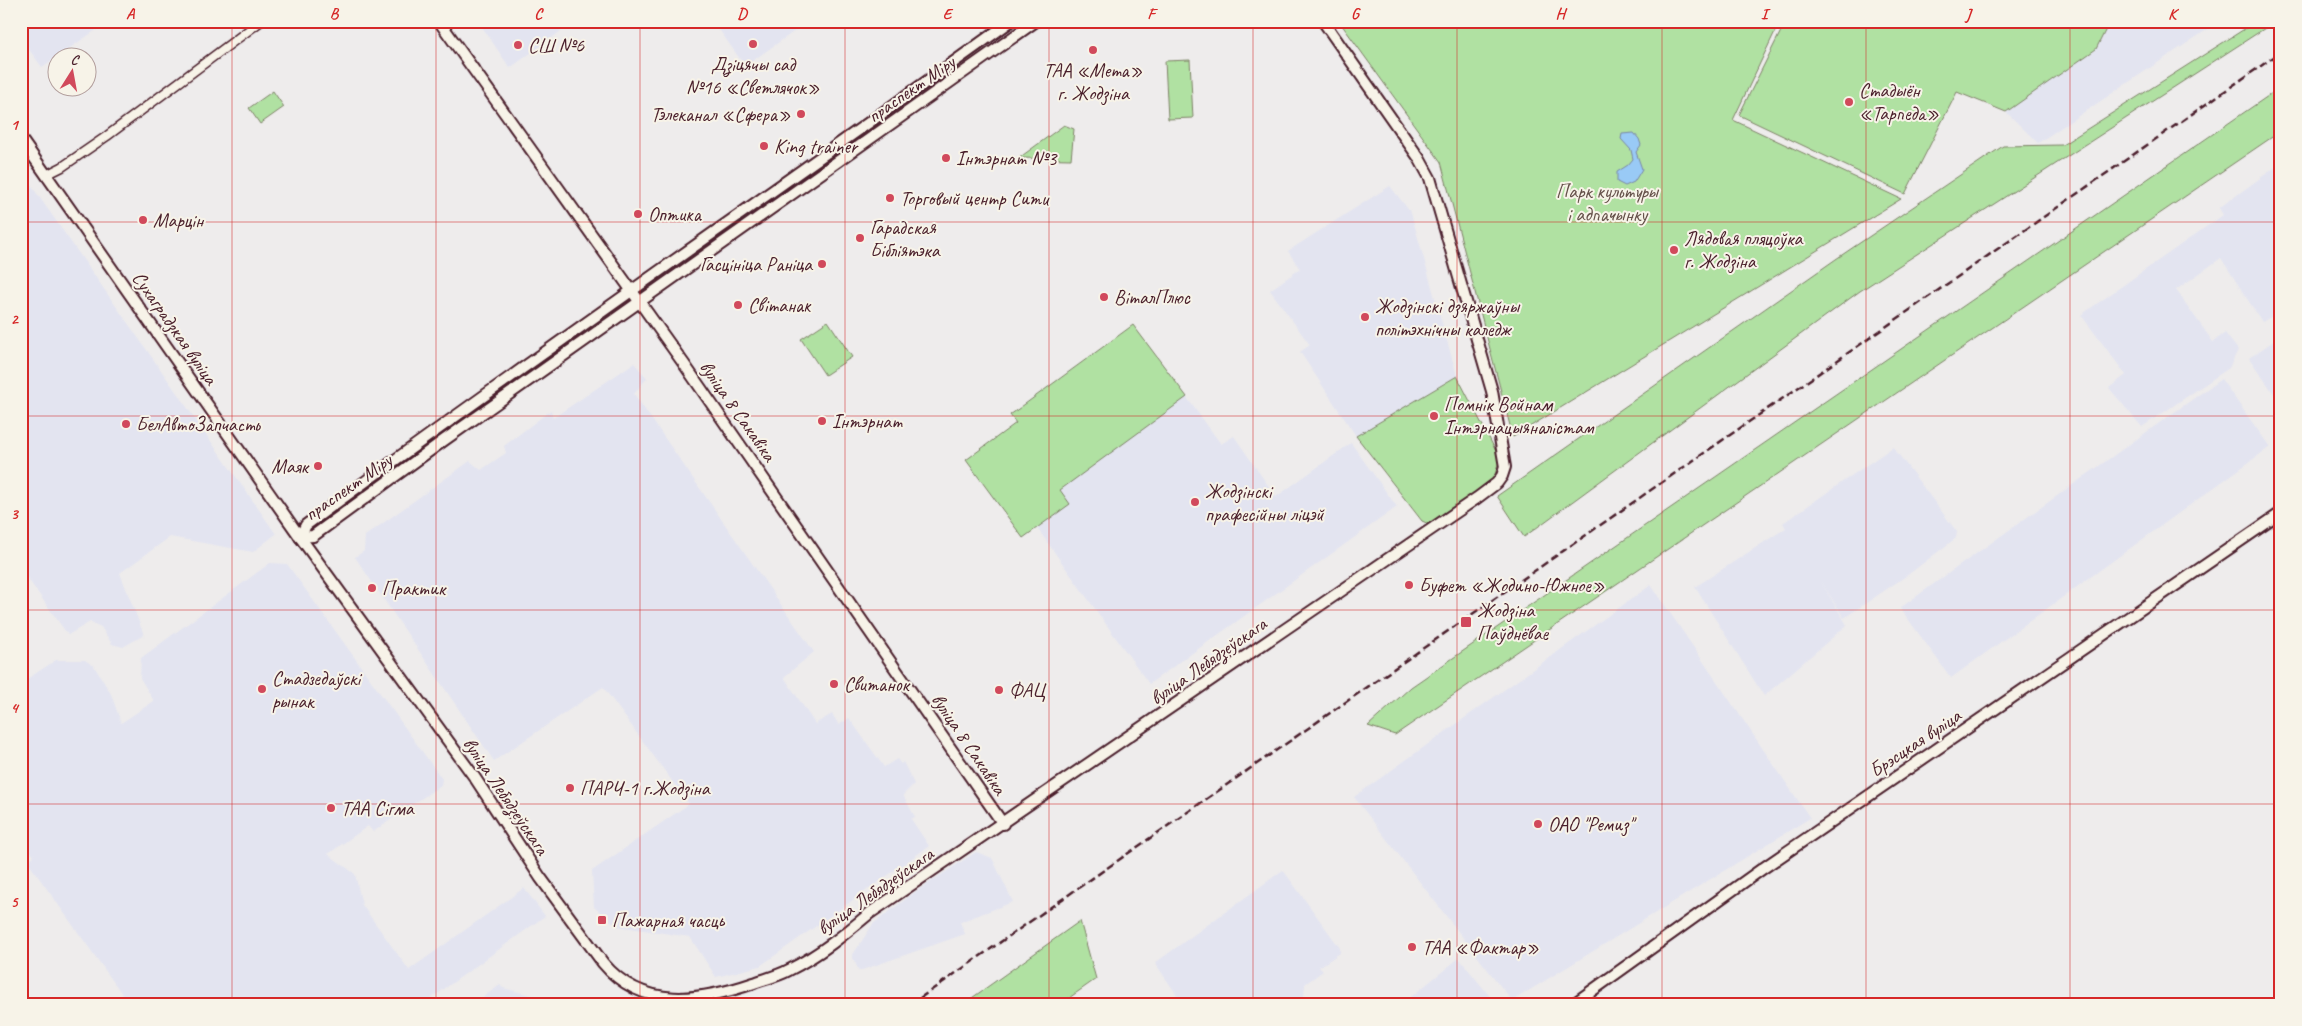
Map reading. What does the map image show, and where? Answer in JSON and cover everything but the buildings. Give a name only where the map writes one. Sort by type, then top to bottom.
[{"type":"main road","name":"вуліца 8 Сакавіка","points":[[439,21],[640,302],[1003,824]]},
{"type":"main road","name":"праспект Міру","points":[[1011,21],[306,524],[300,537],[313,536],[463,427],[957,79],[1036,21]]},
{"type":"main road","name":"вуліца Лебядзеўскага","points":[[300,537],[474,778],[540,877],[614,976],[638,990],[671,998],[711,996],[788,971],[836,940],[870,914],[1497,483],[1506,467],[1492,391],[1430,178],[1419,158],[1324,21]]},
{"type":"main road","points":[[985,40],[993,51]]},
{"type":"main road","name":"Сухаградзкая вуліца","points":[[21,139],[300,537]]},
{"type":"main road","points":[[808,166],[816,177]]},
{"type":"main road","points":[[455,416],[463,427]]},
{"type":"main road","name":"Брэсцкая вуліца","points":[[1572,1005],[1770,863],[2281,513]]},
{"type":"street","points":[[46,175],[62,167],[107,136],[261,21]]},
{"type":"shaded area","points":[[21,21],[100,21],[99,28],[70,48],[48,48],[48,63],[42,67],[21,39]]},
{"type":"shaded area","name":"СШ №6","points":[[478,21],[575,21],[510,68]]},
{"type":"shaded area","name":"Дзіцячы сад №16 «Светлячок»","points":[[713,21],[809,21],[745,66]]},
{"type":"shaded area","points":[[2110,21],[2220,21],[2038,143],[2006,112],[2096,49]]},
{"type":"shaded area","points":[[2281,163],[2281,311],[2262,322],[2221,258],[2176,290],[2213,342],[2225,333],[2238,350],[2229,368],[2142,427],[2109,388],[2126,375],[2081,315],[2223,215],[2219,208]]},
{"type":"shaded area","points":[[21,171],[276,534],[253,552],[170,537],[120,573],[144,635],[123,647],[112,644],[101,627],[90,622],[68,635],[21,569]]},
{"type":"shaded area","name":"Жодзінскі дзяржаўны політэхнічны каледж","points":[[1390,186],[1411,213],[1457,376],[1356,436],[1300,352],[1310,345],[1270,290],[1300,269],[1288,251]]},
{"type":"shaded area","name":"Жодзінскі прафесійны ліцэй","points":[[1133,325],[1221,444],[1234,436],[1276,497],[1351,443],[1397,507],[1149,684],[1037,528],[1023,538],[966,460],[1016,423],[1010,415]]},
{"type":"shaded area","points":[[2281,336],[2281,404],[2249,358]]},
{"type":"shaded area","points":[[634,363],[647,378],[634,394],[814,652],[784,677],[815,724],[832,714],[839,725],[849,718],[884,767],[897,759],[901,764],[903,762],[914,784],[903,795],[915,817],[911,819],[929,846],[760,966],[716,977],[690,937],[617,926],[594,907],[592,871],[689,804],[603,687],[494,761],[355,557],[364,551],[365,536],[470,461],[481,470],[506,453],[504,446],[551,410],[553,418]]},
{"type":"shaded area","points":[[2221,379],[2270,447],[1951,678],[1900,608]]},
{"type":"shaded area","points":[[1893,447],[1957,532],[1956,538],[1909,574],[1844,618],[1820,580],[1847,625],[1764,696],[1695,587],[1786,528],[1783,523]]},
{"type":"shaded area","points":[[270,563],[287,564],[442,779],[441,785],[373,832],[368,826],[328,854],[355,874],[362,905],[409,970],[524,888],[545,916],[429,1000],[432,1005],[254,1005],[249,998],[240,1005],[130,1005],[27,861],[34,856],[21,838],[21,683],[56,660],[85,660],[94,666],[111,694],[121,723],[154,701],[140,678],[141,658]]},
{"type":"shaded area","points":[[1651,585],[1810,818],[1512,1001],[1354,797]]},
{"type":"shaded area","points":[[976,852],[992,858],[1013,902],[960,922],[965,934],[859,971],[852,956],[873,924],[915,892]]},
{"type":"shaded area","points":[[1283,870],[1340,948],[1340,953],[1319,967],[1323,971],[1305,984],[1304,998],[1295,1005],[1184,1005],[1155,963]]},
{"type":"shaded area","points":[[1459,958],[1492,999],[1486,1005],[1401,1005]]},
{"type":"shaded area","points":[[500,985],[503,988],[535,996],[555,1005],[472,1005]]},
{"type":"green space","name":"Парк культуры і адпачынку","points":[[1339,21],[1780,21],[1733,120],[1901,199],[1513,437],[1441,162]]},
{"type":"green space","name":"Стадыён «Тарпеда»","points":[[1786,21],[2110,21],[2096,49],[2006,112],[1957,92],[1905,194],[1739,115]]},
{"type":"green space","points":[[2257,21],[2276,21],[1860,291],[1524,537],[1497,496],[1836,259],[2003,146],[2062,145]]},
{"type":"green space","points":[[1190,60],[1193,118],[1168,119],[1165,61]]},
{"type":"green space","points":[[2281,87],[2281,131],[1395,735],[1368,726],[1411,687]]},
{"type":"green space","points":[[273,91],[284,107],[260,124],[249,108]]},
{"type":"green space","points":[[1064,125],[1074,129],[1071,159],[1019,158]]},
{"type":"green space","points":[[828,321],[852,357],[825,375],[801,339]]},
{"type":"green space","points":[[1133,325],[1187,397],[1060,490],[1070,504],[1023,538],[966,460],[1016,423],[1010,415]]},
{"type":"green space","points":[[1457,376],[1500,459],[1492,483],[1431,525],[1422,521],[1356,436]]},
{"type":"green space","points":[[1080,921],[1096,979],[1059,1005],[962,1005]]},
{"type":"water","points":[[1634,133],[1641,145],[1636,152],[1642,169],[1634,182],[1625,186],[1617,182],[1617,172],[1628,165],[1633,159],[1631,150],[1621,139],[1622,134]]},
{"type":"railway","points":[[910,1005],[2281,52]]},
{"type":"place","name":"Дзіцячы сад №16 «Светлячок»","points":[[753,44]]},
{"type":"place","name":"СШ №6","points":[[518,45]]},
{"type":"place","name":"ТАА «Мета» г. Жодзіна","points":[[1093,50]]},
{"type":"place","name":"Стадыён «Тарпеда»","points":[[1849,102]]},
{"type":"place","name":"Тэлеканал «Сфера»","points":[[801,114]]},
{"type":"place","name":"King trainer","points":[[764,146]]},
{"type":"place","name":"Інтэрнат №3","points":[[946,158]]},
{"type":"place","name":"Торговый центр Сити","points":[[890,198]]},
{"type":"place","name":"Оптика","points":[[638,214]]},
{"type":"place","name":"Марцін","points":[[143,220]]},
{"type":"place","name":"Гарадская Бібліятэка","points":[[860,238]]},
{"type":"place","name":"Лядовая пляцоўка г. Жодзіна","points":[[1674,250]]},
{"type":"place","name":"Гасцініца Раніца","points":[[822,264]]},
{"type":"place","name":"ВіталПлюс","points":[[1104,297]]},
{"type":"place","name":"Світанак","points":[[738,305]]},
{"type":"place","name":"Жодзінскі дзяржаўны політэхнічны каледж","points":[[1365,317]]},
{"type":"place","name":"Помнік Войнам Інтэрнацыяналістам","points":[[1434,416]]},
{"type":"place","name":"Інтэрнат","points":[[822,421]]},
{"type":"place","name":"БелАвтоЗапчасть","points":[[126,424]]},
{"type":"place","name":"Маяк","points":[[318,466]]},
{"type":"place","name":"Жодзінскі прафесійны ліцэй","points":[[1195,502]]},
{"type":"place","name":"Буфет «Жодино-Южное»","points":[[1409,585]]},
{"type":"place","name":"Практик","points":[[372,588]]},
{"type":"place","name":"Жодзіна Паўднёвае","points":[[1466,622]]},
{"type":"place","name":"Свитанок","points":[[834,684]]},
{"type":"place","name":"Стадзедаўскі рынак","points":[[262,689]]},
{"type":"place","name":"ФАЦ","points":[[999,690]]},
{"type":"place","name":"ПАРЧ-1 г.Жодзіна","points":[[570,788]]},
{"type":"place","name":"ТАА Сігма","points":[[331,808]]},
{"type":"place","name":"ОАО \"Ремиз\"","points":[[1538,824]]},
{"type":"place","name":"Пажарная часць","points":[[602,920]]},
{"type":"place","name":"ТАА «Фактар»","points":[[1412,947]]}]
